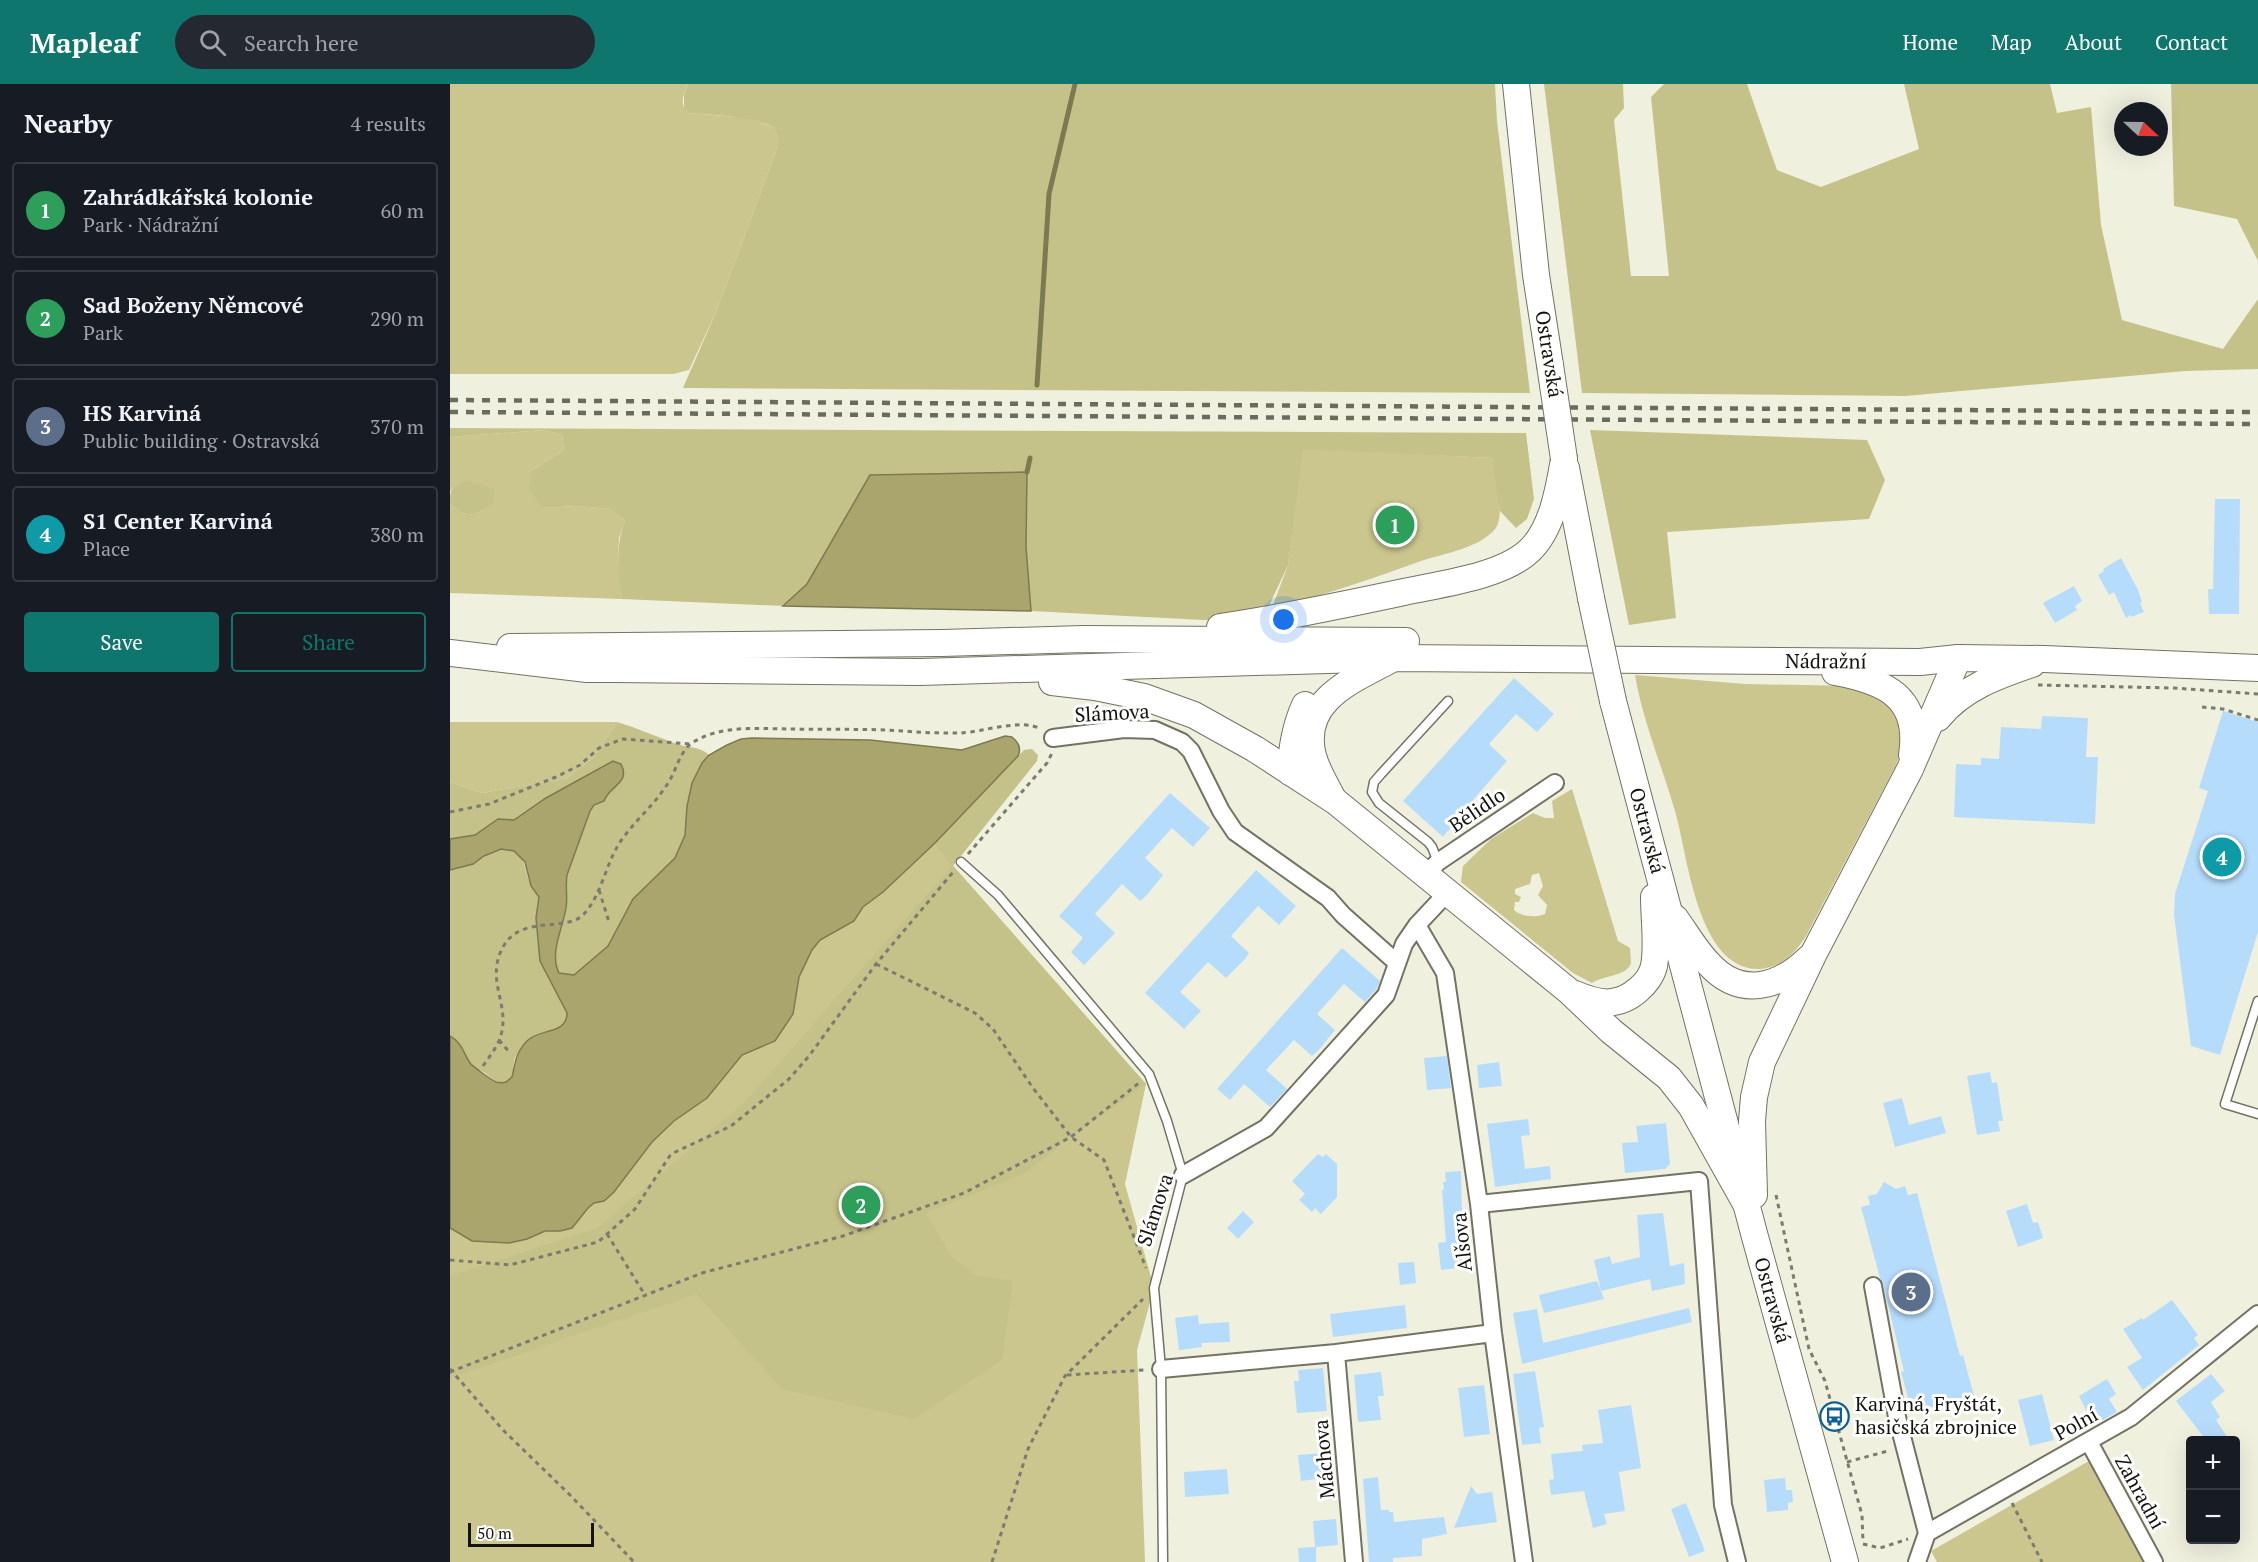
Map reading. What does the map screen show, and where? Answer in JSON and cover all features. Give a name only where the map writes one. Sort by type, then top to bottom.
[{"type":"main road","name":"Ostravská","points":[[1516,84],[1536,275],[1564,459],[1613,701],[1746,1204],[1845,1562]]},
{"type":"main road","points":[[1142,639],[1282,618],[1445,583],[1507,565],[1528,552],[1541,535],[1557,492],[1564,459]]},
{"type":"main road","points":[[450,651],[587,645],[942,643],[1142,639],[1389,650],[1611,644],[1920,651],[1958,658],[1910,769],[1814,953],[1773,1038],[1759,1073],[1752,1121],[1755,1237]]},
{"type":"main road","points":[[450,651],[587,669],[920,672],[1341,660],[1389,650]]},
{"type":"main road","points":[[1335,801],[1313,755],[1312,731],[1315,717],[1332,693],[1389,650]]},
{"type":"main road","name":"Nádražní","points":[[1389,650],[1773,661],[1920,662],[1958,658],[2044,659],[2258,668]]},
{"type":"main road","points":[[1923,741],[1938,718],[1958,697],[1982,683],[2044,659]]},
{"type":"main road","points":[[1290,772],[1292,745],[1299,718],[1317,685],[1341,660]]},
{"type":"main road","points":[[1773,661],[1863,677],[1885,686],[1905,705],[1912,722],[1914,731],[1910,769]]},
{"type":"main road","points":[[920,672],[1050,681],[1144,697],[1194,715],[1255,749],[1432,868],[1447,893],[1570,992],[1611,1031],[1675,1084],[1691,1106],[1746,1204]]},
{"type":"main road","points":[[1570,992],[1593,1002],[1609,1004],[1631,996],[1647,980],[1654,964],[1654,861]]},
{"type":"main road","points":[[1666,905],[1708,963],[1731,982],[1757,986],[1769,984],[1793,972],[1814,953]]},
{"type":"street","name":"Slámova","points":[[1053,738],[1124,729],[1155,730],[1182,742],[1191,751],[1221,811],[1235,832],[1328,898],[1343,915],[1396,962]]},
{"type":"street","name":"Bělidlo","points":[[1432,868],[1555,783]]},
{"type":"street","name":"Slámova","points":[[1183,1175],[1266,1128],[1386,995],[1404,944],[1447,893]]},
{"type":"street","name":"Alšova","points":[[1418,925],[1445,973],[1479,1204],[1493,1334],[1524,1562]]},
{"type":"street","points":[[1479,1204],[1699,1181],[1723,1505],[1737,1562]]},
{"type":"street","points":[[1874,1286],[1897,1417],[1927,1533],[1917,1562]]},
{"type":"street","name":"Polní","points":[[1927,1533],[2131,1417],[2258,1314]]},
{"type":"street","points":[[1161,1369],[1336,1353],[1493,1334]]},
{"type":"street","name":"Máchova","points":[[1336,1353],[1354,1562]]},
{"type":"street","name":"Zahradní","points":[[2089,1442],[2154,1562]]},
{"type":"lane","points":[[1432,868],[1432,847],[1379,803],[1372,792],[1374,782],[1448,701]]},
{"type":"lane","points":[[961,862],[998,895],[1149,1074],[1167,1121],[1183,1175]]},
{"type":"lane","points":[[2258,1001],[2225,1104],[2258,1114]]},
{"type":"lane","name":"Slámova","points":[[1163,1562],[1161,1369],[1154,1288],[1183,1175]]},
{"type":"path","points":[[2029,686],[2081,685],[2258,694]]},
{"type":"path","points":[[2202,707],[2223,709],[2258,720]]},
{"type":"path","points":[[450,1260],[510,1265],[598,1242],[635,1209],[671,1154],[731,1126],[762,1103],[789,1079],[809,1056],[876,964],[1047,763],[1052,752],[1053,738],[1035,726],[943,733],[880,729],[758,728],[718,732],[691,744],[680,758],[659,795],[620,841],[583,915],[569,921],[519,930],[508,939],[496,960],[496,984],[503,1020],[499,1040],[483,1066]]},
{"type":"path","points":[[450,812],[489,804],[556,777],[580,765],[599,748],[623,739],[691,744]]},
{"type":"path","points":[[598,888],[609,922]]},
{"type":"path","points":[[876,964],[975,1013],[993,1029],[1033,1088],[1071,1137],[1104,1160],[1154,1288],[1065,1376],[1028,1449],[992,1562]]},
{"type":"path","points":[[499,1040],[510,1053]]},
{"type":"path","points":[[634,1562],[503,1430],[451,1371],[702,1273],[843,1236],[964,1193],[1071,1137],[1149,1074]]},
{"type":"path","points":[[1774,1186],[1782,1214],[1809,1349],[1825,1381],[1862,1515],[1863,1544],[1880,1548],[1927,1533]]},
{"type":"path","points":[[607,1234],[645,1295]]},
{"type":"path","points":[[1065,1376],[1161,1369]]},
{"type":"path","points":[[1847,1462],[1905,1446]]},
{"type":"path","points":[[2004,1488],[2042,1562]]},
{"type":"shaded area","points":[[450,84],[688,84],[683,103],[689,113],[748,118],[773,127],[778,138],[778,146],[716,312],[689,370],[673,374],[450,374]]},
{"type":"shaded area","points":[[688,84],[1495,84],[1497,121],[1530,393],[683,388],[716,312],[778,146],[778,138],[773,127],[763,123],[689,113],[684,109],[684,95]]},
{"type":"shaded area","points":[[1544,84],[1623,84],[1624,108],[1614,120],[1631,276],[1669,276],[1651,97],[1664,84],[1747,84],[1777,170],[1821,187],[1919,149],[1904,84],[2050,84],[2057,113],[2091,107],[2101,225],[2122,320],[2223,349],[2258,299],[2258,369],[2185,371],[1905,396],[1582,393]]},
{"type":"shaded area","points":[[2171,84],[2258,84],[2258,261],[2237,219],[2174,206]]},
{"type":"shaded area","points":[[450,428],[1526,433],[1534,499],[1527,519],[1516,528],[1500,511],[1492,458],[1303,449],[1288,565],[1267,610],[1222,621],[1031,611],[1026,547],[871,475],[807,584],[783,606],[622,599],[619,550],[625,521],[612,509],[576,506],[542,508],[529,489],[531,471],[564,450],[562,435],[544,430],[450,437]]},
{"type":"shaded area","points":[[544,430],[562,435],[564,450],[531,471],[543,508],[576,506],[613,509],[625,521],[619,538],[618,556],[622,599],[450,593],[450,504],[468,514],[476,513],[494,502],[494,488],[454,487],[450,491],[450,437]]},
{"type":"shaded area","points":[[1590,430],[1867,440],[1885,480],[1869,519],[1667,532],[1676,618],[1629,625]]},
{"type":"shaded area","points":[[1302,448],[1492,458],[1500,505],[1498,523],[1488,536],[1462,549],[1272,608],[1288,565]]},
{"type":"shaded area","points":[[1027,472],[1026,547],[1031,611],[783,606],[807,584],[870,475]]},
{"type":"shaded area","points":[[467,481],[494,488],[494,503],[472,514],[463,512],[450,504],[452,489]]},
{"type":"shaded area","points":[[1635,675],[1745,684],[1852,686],[1886,701],[1897,714],[1904,730],[1902,750],[1896,765],[1806,936],[1792,954],[1781,963],[1760,969],[1739,965],[1722,951],[1709,931],[1691,881],[1675,811],[1648,727]]},
{"type":"shaded area","points":[[450,722],[617,722],[593,758],[567,778],[482,793],[450,782]]},
{"type":"shaded area","points":[[617,722],[679,745],[701,750],[709,755],[702,763],[692,783],[687,806],[685,834],[675,858],[633,899],[608,946],[574,975],[559,973],[555,956],[566,912],[567,875],[590,811],[594,805],[604,801],[608,792],[619,784],[617,762],[613,761],[546,798],[514,820],[498,819],[475,835],[452,839],[450,839],[450,782],[482,793],[567,778],[593,758]]},
{"type":"shaded area","points":[[1005,736],[1012,737],[1018,743],[1020,750],[1018,756],[934,844],[883,892],[863,907],[854,921],[820,940],[812,950],[799,977],[793,1014],[775,1041],[742,1055],[707,1098],[674,1121],[652,1142],[614,1192],[604,1201],[594,1203],[588,1208],[572,1228],[545,1231],[527,1239],[509,1243],[472,1241],[450,1228],[450,1036],[460,1045],[472,1065],[494,1081],[504,1083],[512,1077],[518,1054],[527,1041],[538,1034],[558,1028],[566,1020],[567,1013],[540,961],[536,918],[539,897],[531,886],[525,862],[514,851],[501,849],[484,856],[473,864],[450,870],[450,839],[475,835],[498,819],[514,820],[546,798],[613,761],[621,764],[623,776],[621,780],[604,801],[594,805],[590,811],[567,875],[566,908],[555,957],[559,973],[574,975],[608,946],[633,899],[675,858],[685,835],[687,806],[692,783],[702,763],[709,755],[727,745],[741,739],[752,738],[870,740],[962,750]]},
{"type":"shaded area","points":[[1032,749],[1038,755],[1037,761],[953,866],[1146,1084],[1071,1137],[1027,1172],[926,1213],[951,1256],[976,1276],[1013,1281],[1002,1360],[914,1419],[782,1389],[696,1294],[450,1378],[450,1276],[597,1228],[745,1102],[952,866],[934,844],[1024,750]]},
{"type":"shaded area","points":[[1572,789],[1618,941],[1630,948],[1631,963],[1625,971],[1592,983],[1573,973],[1461,882],[1463,866],[1491,839],[1533,813],[1545,818],[1554,818],[1552,801]],"holes":[[[1539,873],[1543,886],[1538,895],[1547,905],[1545,914],[1529,916],[1514,910],[1515,902],[1519,902],[1521,897],[1515,894],[1515,889],[1530,884],[1532,875]]]},
{"type":"shaded area","points":[[934,844],[1146,1084],[1125,1184],[1154,1288],[1137,1350],[1145,1562],[450,1562],[450,1228],[472,1241],[509,1243],[527,1239],[545,1231],[572,1228],[588,1208],[594,1203],[604,1201],[652,1142],[674,1121],[707,1098],[742,1055],[775,1041],[793,1014],[799,977],[812,950],[820,940],[854,921],[867,903],[883,892]]},
{"type":"shaded area","points":[[501,849],[516,852],[520,856],[528,879],[539,897],[536,918],[540,960],[567,1013],[566,1020],[559,1028],[535,1035],[528,1040],[516,1056],[511,1079],[501,1082],[472,1066],[460,1045],[450,1036],[450,870]]},
{"type":"shaded area","points":[[2089,1461],[2143,1562],[1937,1562],[1931,1551]]},
{"type":"building","points":[[2215,499],[2240,499],[2239,614],[2209,614],[2208,589],[2213,589]]},
{"type":"building","points":[[2121,558],[2138,590],[2144,612],[2126,618],[2114,592],[2109,595],[2098,575],[2104,571],[2103,569]]},
{"type":"building","points":[[2074,586],[2082,601],[2075,606],[2077,610],[2055,623],[2043,603]]},
{"type":"building","points":[[1514,678],[1554,714],[1537,732],[1516,714],[1489,744],[1507,761],[1473,800],[1479,806],[1464,823],[1459,818],[1443,837],[1403,801]]},
{"type":"building","points":[[2223,711],[2258,722],[2258,932],[2220,1055],[2191,1046],[2174,915],[2175,894],[2208,791],[2199,788]]},
{"type":"building","points":[[2042,716],[2088,718],[2086,757],[2098,757],[2095,824],[1954,817],[1956,764],[1981,765],[1981,758],[1999,759],[2001,727],[2041,729]]},
{"type":"building","points":[[1170,793],[1210,828],[1193,847],[1172,828],[1145,858],[1163,875],[1146,896],[1140,901],[1122,884],[1095,914],[1115,933],[1084,965],[1071,952],[1083,938],[1059,916]]},
{"type":"building","points":[[1256,870],[1296,906],[1279,925],[1258,906],[1231,936],[1249,953],[1245,959],[1226,978],[1208,962],[1180,992],[1201,1011],[1184,1029],[1145,993]]},
{"type":"building","points":[[1342,948],[1380,981],[1377,988],[1365,1002],[1344,984],[1317,1014],[1335,1030],[1318,1051],[1312,1056],[1294,1040],[1266,1070],[1287,1089],[1270,1107],[1244,1084],[1230,1100],[1217,1089]]},
{"type":"building","points":[[1447,1056],[1451,1088],[1427,1090],[1424,1058]]},
{"type":"building","points":[[1499,1062],[1502,1086],[1479,1088],[1477,1065]]},
{"type":"building","points":[[1990,1072],[1992,1083],[1997,1082],[2003,1121],[1998,1121],[2000,1131],[1977,1135],[1967,1076]]},
{"type":"building","points":[[1902,1098],[1909,1125],[1941,1116],[1946,1133],[1895,1147],[1883,1103]]},
{"type":"building","points":[[1528,1119],[1530,1135],[1521,1136],[1525,1169],[1550,1166],[1551,1179],[1495,1187],[1487,1124]]},
{"type":"building","points":[[1666,1123],[1670,1164],[1665,1169],[1625,1173],[1622,1143],[1638,1142],[1636,1126]]},
{"type":"building","points":[[1318,1154],[1323,1157],[1326,1154],[1337,1164],[1337,1197],[1321,1214],[1315,1208],[1312,1212],[1299,1200],[1305,1194],[1292,1181]]},
{"type":"building","points":[[1461,1171],[1462,1216],[1456,1216],[1464,1244],[1468,1248],[1464,1251],[1465,1267],[1441,1270],[1438,1243],[1446,1242],[1442,1190],[1444,1189],[1443,1182],[1446,1182],[1445,1172]]},
{"type":"building","points":[[1884,1182],[1896,1189],[1905,1186],[1908,1195],[1917,1193],[1960,1356],[1963,1355],[1974,1396],[1912,1412],[1901,1372],[1904,1371],[1883,1284],[1861,1207],[1870,1205],[1868,1196],[1877,1194]]},
{"type":"building","points":[[2027,1204],[2033,1223],[2038,1222],[2043,1238],[2018,1247],[2006,1211]]},
{"type":"building","points":[[1243,1211],[1254,1222],[1238,1239],[1227,1228]]},
{"type":"building","points":[[1663,1213],[1670,1266],[1684,1263],[1685,1284],[1652,1291],[1650,1279],[1601,1291],[1594,1260],[1610,1256],[1612,1264],[1640,1257],[1637,1215]]},
{"type":"building","points":[[1414,1262],[1416,1283],[1400,1285],[1398,1263]]},
{"type":"building","points":[[1597,1281],[1604,1299],[1544,1313],[1539,1295]]},
{"type":"building","points":[[2172,1300],[2198,1335],[2194,1338],[2199,1345],[2143,1390],[2127,1367],[2142,1358],[2123,1329],[2142,1318],[2143,1320]]},
{"type":"building","points":[[1405,1305],[1407,1328],[1333,1337],[1330,1314]]},
{"type":"building","points":[[1689,1308],[1692,1322],[1522,1364],[1513,1313],[1537,1309],[1543,1343]]},
{"type":"building","points":[[1198,1315],[1199,1324],[1229,1322],[1230,1342],[1201,1343],[1202,1347],[1179,1350],[1175,1318]]},
{"type":"building","points":[[1323,1368],[1327,1411],[1297,1413],[1294,1381],[1299,1381],[1298,1370]]},
{"type":"building","points":[[1535,1371],[1544,1427],[1539,1428],[1541,1443],[1522,1445],[1513,1374]]},
{"type":"building","points":[[1381,1372],[1384,1396],[1378,1396],[1381,1420],[1358,1422],[1354,1375]]},
{"type":"building","points":[[2211,1374],[2225,1391],[2211,1402],[2220,1417],[2216,1420],[2226,1436],[2203,1436],[2176,1401]]},
{"type":"building","points":[[2107,1379],[2116,1394],[2109,1399],[2117,1412],[2094,1425],[2079,1396]]},
{"type":"building","points":[[1484,1385],[1490,1434],[1464,1437],[1458,1388]]},
{"type":"building","points":[[2042,1394],[2054,1440],[2030,1446],[2018,1400]]},
{"type":"building","points":[[1631,1405],[1641,1468],[1619,1472],[1625,1511],[1604,1514],[1607,1524],[1593,1528],[1584,1491],[1551,1495],[1549,1480],[1554,1479],[1551,1454],[1583,1451],[1582,1445],[1603,1443],[1598,1410]]},
{"type":"building","points":[[1322,1453],[1325,1478],[1301,1481],[1298,1455]]},
{"type":"building","points":[[1227,1469],[1229,1494],[1185,1497],[1184,1472]]},
{"type":"building","points":[[1378,1477],[1381,1510],[1393,1512],[1394,1522],[1444,1517],[1447,1534],[1422,1539],[1422,1556],[1393,1558],[1393,1562],[1369,1562],[1363,1479]]},
{"type":"building","points":[[1785,1478],[1786,1490],[1792,1490],[1793,1502],[1788,1503],[1788,1510],[1767,1512],[1764,1480]]},
{"type":"building","points":[[1471,1486],[1477,1494],[1492,1492],[1497,1522],[1454,1528]]},
{"type":"building","points":[[1686,1503],[1705,1551],[1689,1557],[1671,1509]]},
{"type":"building","points":[[1336,1519],[1338,1545],[1316,1547],[1316,1562],[1299,1562],[1298,1548],[1315,1547],[1313,1521]]},
{"type":"waterway","points":[[1037,385],[1049,194],[1075,84]]},
{"type":"waterway","points":[[1027,472],[1030,458]]},
{"type":"railway","points":[[450,400],[2258,412]]},
{"type":"railway","points":[[450,412],[2258,424]]},
{"type":"place","name":"Zahrádkářská kolonie","points":[[1395,525]]},
{"type":"place","name":"S1 Center Karviná","points":[[2222,857]]},
{"type":"place","name":"Sad Boženy Němcové","points":[[861,1205]]},
{"type":"place","name":"HS Karviná","points":[[1911,1292]]},
{"type":"place","name":"Karviná, Fryštát, hasičská zbrojnice","points":[[1834,1416]]}]
